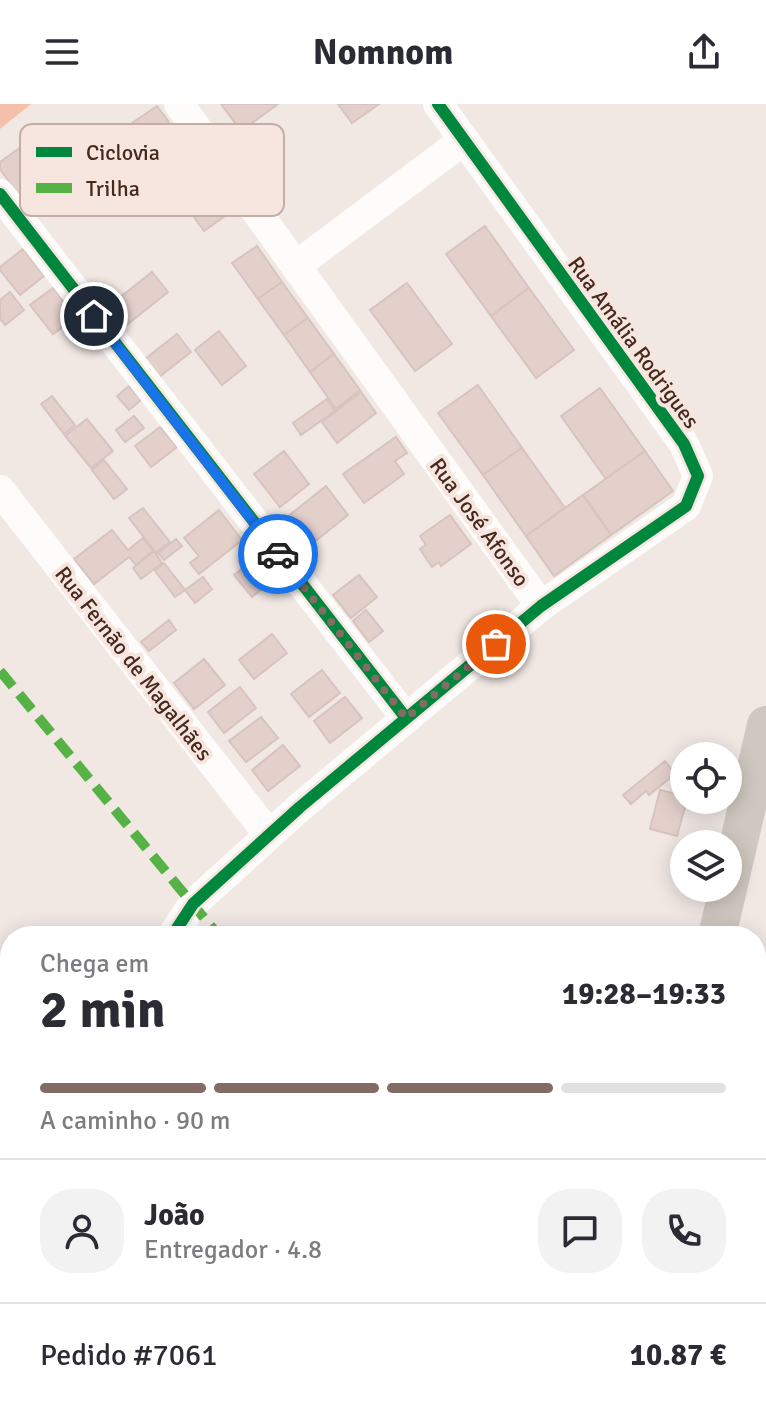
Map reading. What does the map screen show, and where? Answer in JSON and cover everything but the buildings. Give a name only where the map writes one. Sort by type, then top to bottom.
[{"type":"main road","points":[[720,926],[756,808],[766,725]]},
{"type":"street","name":"Rua José Afonso","points":[[179,104],[194,124]]},
{"type":"street","name":"Rua Amália Rodrigues","points":[[438,104],[684,444],[698,476],[686,506],[541,606]]},
{"type":"street","points":[[297,265],[464,140]]},
{"type":"street","points":[[0,194],[406,718]]},
{"type":"street","name":"Rua José Afonso","points":[[179,926],[193,904],[269,835],[541,606],[261,216]]},
{"type":"street","name":"Rua Fernão de Magalhães","points":[[0,490],[269,835]]},
{"type":"shaded area","points":[[0,104],[31,104],[0,129]]},
{"type":"marked path","points":[[0,671],[211,926]]},
{"type":"cycle path","points":[[179,926],[193,904],[300,807],[541,606],[686,506],[698,476],[684,444],[438,104]]},
{"type":"cycle path","points":[[0,194],[406,718]]},
{"type":"way so far","points":[[278,554],[406,718],[496,644]]},
{"type":"route","points":[[94,316],[278,554]]}]
